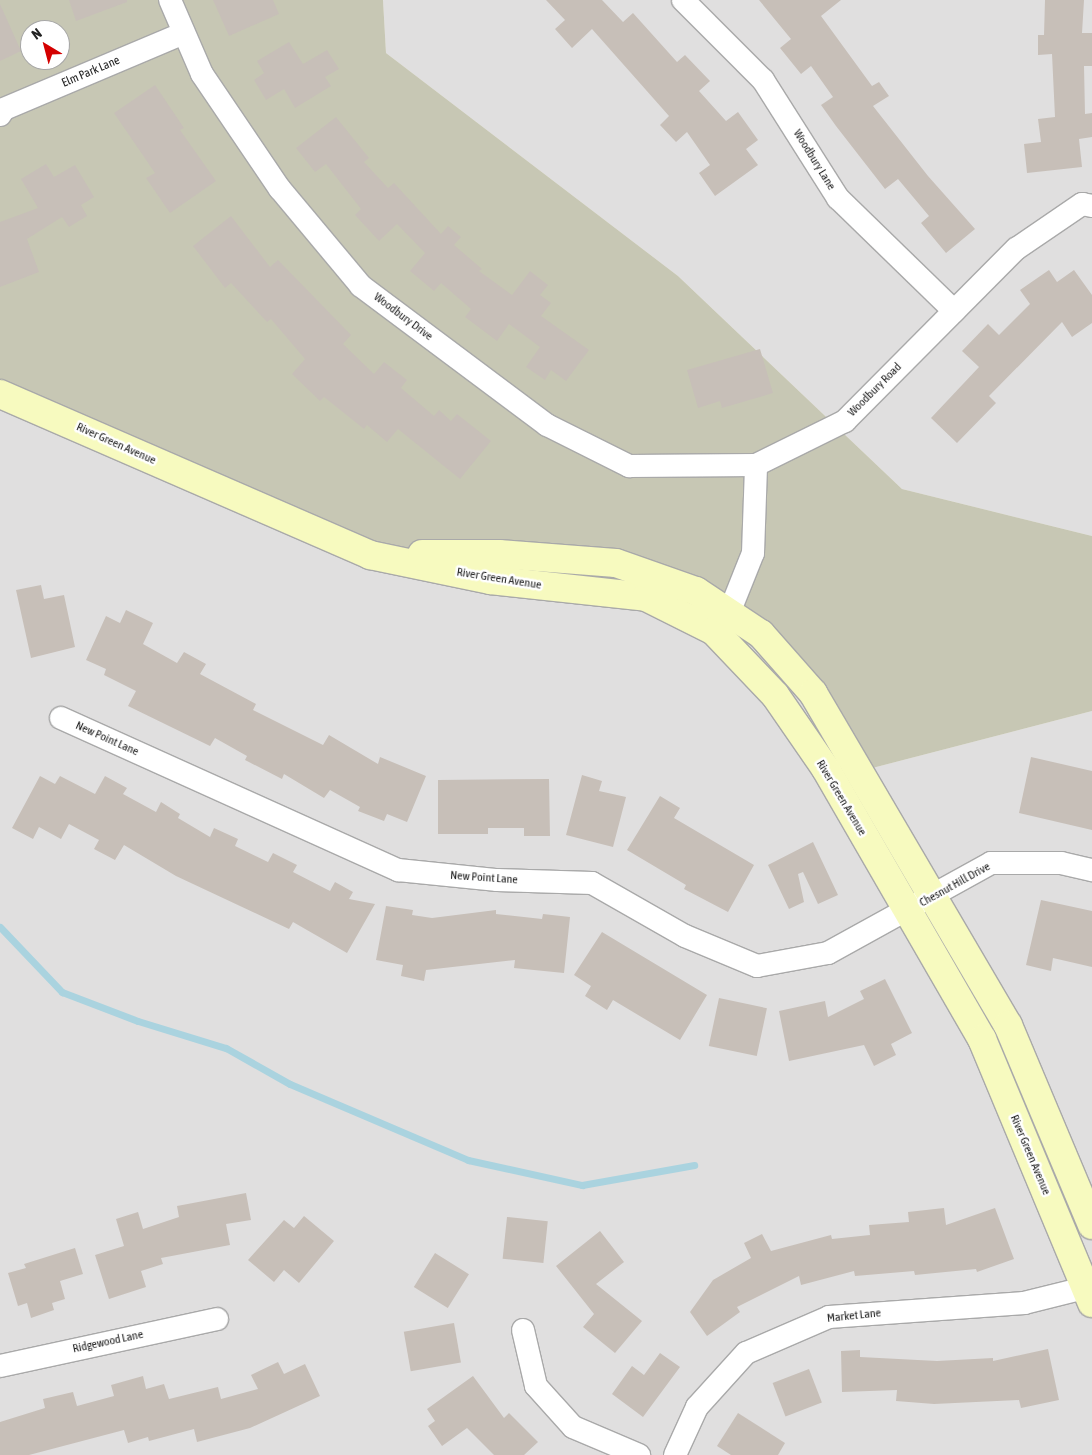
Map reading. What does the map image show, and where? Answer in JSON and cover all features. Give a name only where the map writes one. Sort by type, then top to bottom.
[{"type":"street","name":"Woodbury Drive","points":[[170,0],[202,74],[280,189],[368,292],[547,425],[629,466],[756,465]]},
{"type":"street","name":"Woodbury Lane","points":[[684,0],[763,80],[838,198],[954,311]]},
{"type":"street","name":"Elm Park Lane","points":[[0,115],[4,109],[184,33]]},
{"type":"street","name":"Woodbury Road","points":[[756,465],[845,421],[1016,249],[1082,204],[1092,206]]},
{"type":"street","name":"River Green Avenue","points":[[0,394],[370,555],[499,554],[616,563],[696,591],[722,622],[826,770],[982,1038],[1090,1292]]},
{"type":"street","points":[[722,622],[753,553],[756,465]]},
{"type":"street","name":"River Green Avenue","points":[[722,622],[761,634],[813,693],[1008,1025],[1092,1226]]},
{"type":"street","name":"New Point Lane","points":[[60,718],[398,870],[497,880],[592,883],[685,936],[757,966],[828,953],[908,911]]},
{"type":"street","name":"Chesnut Hill Drive","points":[[908,911],[991,863],[1061,863],[1092,870]]},
{"type":"street","name":"Market Lane","points":[[675,1455],[698,1408],[746,1353],[829,1316],[1024,1302],[1090,1292]]},
{"type":"street","name":"Ridgewood Lane","points":[[0,1366],[216,1318]]},
{"type":"street","points":[[523,1330],[536,1386],[573,1427],[639,1455]]},
{"type":"shaded area","points":[[0,0],[383,0],[386,53],[678,276],[902,489],[1092,536],[1092,711],[857,772],[814,687],[662,588],[431,573],[0,391]]},
{"type":"shaded area","points":[[383,0],[1092,0],[1092,536],[902,489],[678,276],[386,53]]},
{"type":"shaded area","points":[[0,391],[662,588],[815,687],[857,772],[1092,711],[1092,1455],[0,1455]]},
{"type":"building","points":[[69,0],[127,0],[127,2],[76,21]]},
{"type":"building","points":[[213,0],[273,0],[279,14],[229,36]]},
{"type":"building","points":[[546,0],[602,0],[623,22],[633,13],[677,62],[685,55],[710,81],[699,91],[726,121],[738,112],[758,140],[746,149],[758,165],[715,196],[699,173],[710,165],[687,132],[676,142],[660,125],[669,116],[592,29],[572,48],[555,29],[565,20]]},
{"type":"building","points":[[759,0],[841,0],[821,16],[872,86],[879,82],[889,96],[873,106],[928,176],[975,229],[946,253],[921,223],[929,216],[898,179],[885,189],[821,105],[833,97],[811,66],[801,74],[780,48],[791,39]]},
{"type":"building","points":[[1045,0],[1084,0],[1082,33],[1092,33],[1092,66],[1084,66],[1085,114],[1092,113],[1092,137],[1079,139],[1082,167],[1027,173],[1024,144],[1041,142],[1038,119],[1055,117],[1052,54],[1038,55],[1038,35],[1044,35]]},
{"type":"building","points":[[0,4],[20,51],[0,61]]},
{"type":"building","points":[[289,42],[303,64],[327,50],[339,69],[325,77],[331,86],[295,108],[284,89],[266,100],[254,80],[264,73],[257,61]]},
{"type":"building","points":[[155,85],[184,128],[180,130],[216,181],[170,213],[146,178],[155,173],[114,113]]},
{"type":"building","points":[[336,117],[369,158],[364,162],[388,188],[394,183],[441,234],[448,226],[461,237],[454,245],[482,269],[479,271],[512,295],[530,271],[548,285],[540,295],[551,303],[541,316],[589,350],[566,381],[551,370],[545,380],[526,367],[540,347],[509,324],[497,341],[465,317],[471,309],[441,283],[434,291],[410,271],[425,253],[397,224],[379,241],[355,215],[361,209],[326,164],[315,172],[296,148]]},
{"type":"building","points":[[46,164],[54,177],[75,165],[94,197],[81,205],[87,216],[69,227],[62,217],[27,239],[39,272],[0,287],[0,222],[38,208],[21,179]]},
{"type":"building","points":[[231,216],[270,267],[278,260],[351,335],[343,344],[374,374],[384,362],[407,380],[401,388],[434,416],[439,410],[451,421],[457,414],[491,441],[460,479],[398,429],[387,442],[367,425],[364,429],[324,397],[320,401],[292,374],[305,359],[271,319],[267,322],[231,283],[225,288],[193,246]]},
{"type":"building","points":[[1049,270],[1057,282],[1074,270],[1092,295],[1092,323],[1072,337],[1062,322],[989,396],[996,403],[957,443],[931,418],[979,367],[962,351],[988,324],[999,335],[1030,304],[1020,290]]},
{"type":"building","points":[[760,349],[773,393],[722,408],[720,401],[698,408],[687,370]]},
{"type":"building","points":[[41,585],[44,599],[64,595],[75,647],[31,658],[16,590]]},
{"type":"building","points":[[126,610],[153,623],[143,644],[177,663],[184,652],[206,664],[200,674],[256,704],[253,710],[323,745],[329,735],[378,764],[380,757],[426,776],[407,822],[387,814],[384,821],[358,811],[360,807],[330,790],[324,798],[284,774],[282,779],[245,760],[247,756],[215,738],[210,746],[128,706],[136,691],[104,675],[106,669],[86,660],[106,616],[120,623]]},
{"type":"building","points":[[1031,757],[1092,771],[1092,830],[1019,813]]},
{"type":"building","points":[[582,775],[602,781],[599,791],[626,797],[613,847],[566,835]]},
{"type":"building","points":[[40,776],[55,784],[60,776],[95,794],[105,776],[127,788],[123,794],[156,812],[161,802],[180,814],[178,818],[210,837],[214,828],[238,839],[235,846],[268,862],[273,853],[297,865],[293,872],[330,891],[335,882],[353,892],[349,899],[375,904],[347,953],[293,922],[289,929],[176,876],[124,845],[115,860],[94,849],[99,840],[69,824],[61,839],[39,827],[33,839],[12,828]]},
{"type":"building","points":[[549,779],[550,836],[524,836],[524,828],[488,828],[488,834],[438,834],[438,780]]},
{"type":"building","points":[[660,796],[680,808],[674,818],[754,865],[728,912],[684,889],[686,885],[627,850]]},
{"type":"building","points":[[813,842],[838,895],[818,904],[803,872],[798,874],[804,902],[789,909],[768,865]]},
{"type":"building","points":[[1041,900],[1092,911],[1092,967],[1053,958],[1051,971],[1026,965]]},
{"type":"building","points":[[386,906],[413,910],[412,915],[432,918],[496,910],[496,914],[542,919],[543,914],[570,917],[564,973],[514,968],[515,960],[426,970],[424,981],[401,976],[403,965],[376,960]]},
{"type":"building","points":[[602,932],[707,995],[680,1040],[613,1000],[607,1010],[585,996],[591,986],[574,975]]},
{"type":"building","points":[[885,979],[912,1033],[891,1044],[896,1055],[874,1066],[864,1045],[789,1061],[779,1011],[825,1001],[828,1017],[864,999],[860,991]]},
{"type":"building","points":[[719,998],[767,1008],[757,1056],[709,1046]]},
{"type":"building","points":[[246,1193],[251,1220],[226,1224],[230,1245],[161,1258],[163,1264],[141,1271],[146,1287],[109,1299],[95,1255],[124,1246],[116,1219],[138,1212],[143,1229],[179,1217],[177,1206]]},
{"type":"building","points":[[944,1208],[946,1225],[995,1208],[1014,1259],[977,1272],[976,1269],[915,1275],[914,1271],[855,1276],[854,1271],[801,1285],[799,1276],[737,1307],[740,1312],[707,1336],[690,1312],[713,1280],[751,1258],[744,1243],[762,1234],[771,1251],[831,1235],[832,1239],[870,1235],[869,1225],[909,1222],[908,1212]]},
{"type":"building","points":[[304,1216],[334,1241],[299,1283],[284,1270],[274,1282],[248,1260],[284,1220],[294,1228]]},
{"type":"building","points":[[507,1217],[548,1221],[543,1263],[503,1259]]},
{"type":"building","points":[[600,1231],[624,1262],[596,1284],[642,1321],[615,1353],[583,1327],[594,1314],[556,1266]]},
{"type":"building","points":[[75,1248],[83,1274],[60,1281],[65,1299],[52,1303],[54,1310],[31,1318],[27,1303],[18,1306],[8,1273],[26,1268],[24,1264]]},
{"type":"building","points":[[435,1253],[469,1274],[448,1308],[414,1287]]},
{"type":"building","points":[[454,1323],[461,1362],[411,1371],[404,1332]]},
{"type":"building","points":[[1048,1349],[1059,1400],[1021,1408],[1019,1400],[934,1404],[896,1401],[897,1390],[842,1392],[841,1351],[860,1350],[860,1357],[937,1361],[993,1358],[993,1361]]},
{"type":"building","points":[[660,1353],[680,1367],[643,1417],[612,1394],[632,1366],[644,1375]]},
{"type":"building","points":[[278,1362],[284,1374],[305,1364],[320,1396],[250,1428],[197,1442],[194,1429],[149,1441],[148,1437],[128,1443],[124,1430],[29,1455],[0,1455],[0,1422],[45,1408],[43,1399],[73,1392],[77,1406],[114,1396],[111,1385],[143,1376],[146,1389],[164,1384],[169,1399],[218,1387],[221,1399],[258,1389],[251,1375]]},
{"type":"building","points":[[809,1369],[822,1403],[785,1417],[773,1383]]},
{"type":"building","points":[[473,1376],[504,1418],[509,1413],[538,1442],[524,1455],[494,1455],[467,1428],[442,1446],[428,1426],[435,1421],[427,1409]]},
{"type":"building","points":[[738,1413],[785,1443],[778,1455],[731,1455],[717,1446]]},
{"type":"waterway","points":[[0,927],[62,992],[138,1021],[226,1048],[290,1084],[468,1160],[582,1185],[694,1165]]}]
